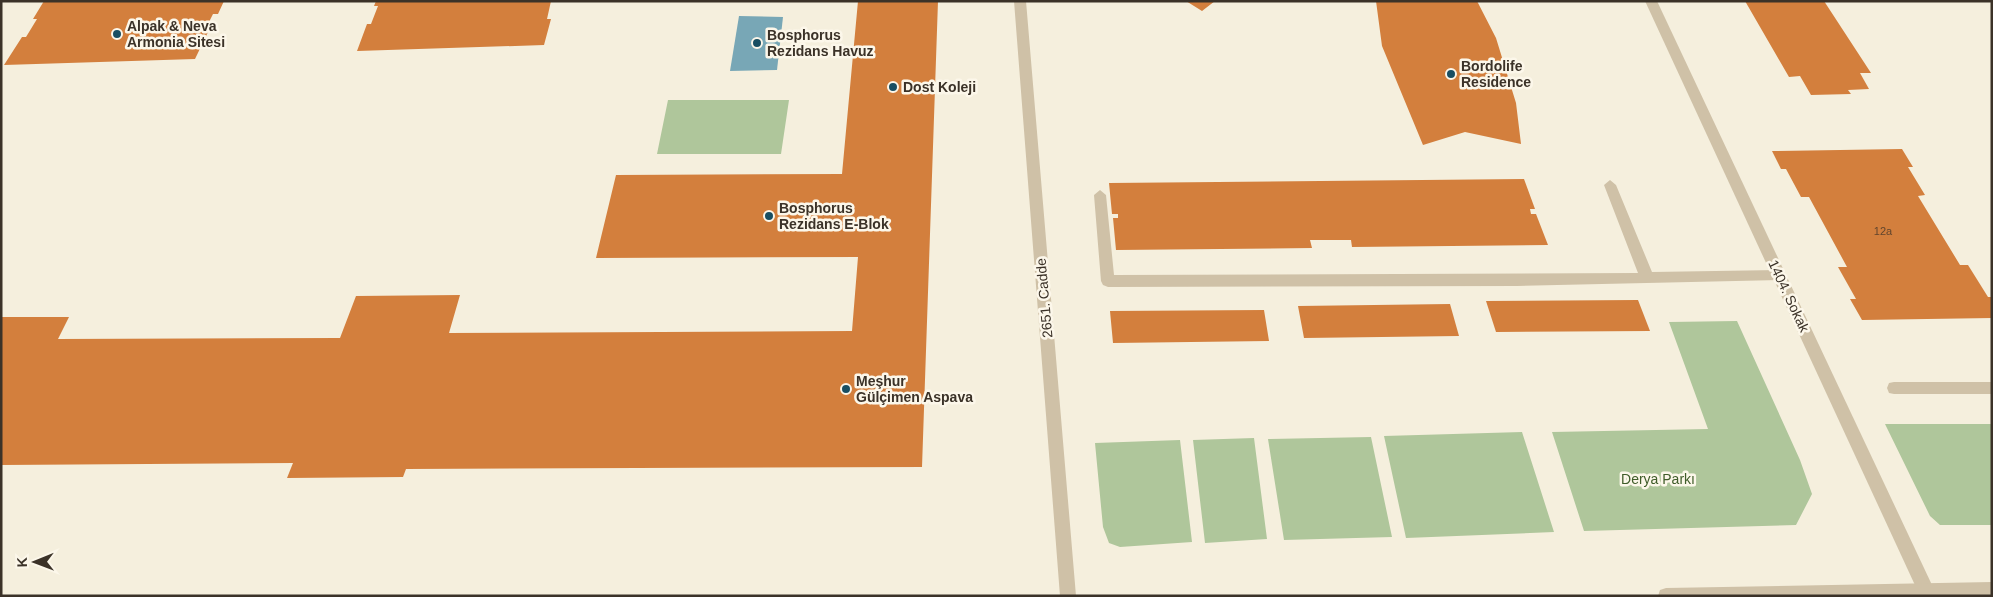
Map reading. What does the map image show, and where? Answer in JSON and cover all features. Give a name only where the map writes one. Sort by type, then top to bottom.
[{"type":"street","name":"2651. Cadde","points":[[1020,1],[1068,596]]},
{"type":"street","name":"1404. Sokak","points":[[1651,1],[1926,591]]},
{"type":"street","points":[[1610,185],[1647,278]]},
{"type":"street","points":[[1100,195],[1108,282],[1779,276]]},
{"type":"street","points":[[1894,388],[1992,388]]},
{"type":"street","points":[[1666,596],[1885,594],[1992,590]]},
{"type":"green space","points":[[668,100],[789,100],[781,154],[657,154]]},
{"type":"green space","name":"Derya Parkı","points":[[1737,321],[1800,460],[1812,494],[1796,525],[1584,531],[1552,432],[1708,429],[1669,322]]},
{"type":"green space","points":[[1885,424],[1992,424],[1992,525],[1940,525],[1930,516]]},
{"type":"green space","points":[[1522,432],[1554,532],[1406,538],[1384,436]]},
{"type":"green space","points":[[1371,437],[1392,537],[1284,540],[1268,439]]},
{"type":"green space","points":[[1254,438],[1267,539],[1205,543],[1193,440]]},
{"type":"green space","points":[[1180,440],[1192,542],[1120,547],[1109,543],[1103,527],[1095,443]]},
{"type":"water","name":"Bosphorus Rezidans Havuz","points":[[739,16],[783,17],[777,70],[730,71]]},
{"type":"building","name":"Alpak & Neva Armonia Sitesi","points":[[44,1],[224,1],[218,14],[213,14],[204,32],[208,32],[195,59],[4,65],[22,37],[26,37],[37,19],[33,19]]},
{"type":"building","points":[[376,1],[551,1],[547,19],[551,19],[544,45],[357,51],[367,24],[371,24],[378,6],[374,6]]},
{"type":"building","points":[[858,1],[938,1],[922,467],[406,469],[403,477],[287,478],[293,463],[1,465],[1,317],[69,317],[58,339],[340,338],[356,296],[460,295],[449,333],[852,331],[858,257],[596,258],[616,175],[842,174]]},
{"type":"building","points":[[1186,1],[1215,1],[1202,11]]},
{"type":"building","name":"Bordolife Residence","points":[[1376,1],[1477,1],[1496,38],[1516,103],[1521,144],[1465,132],[1423,145],[1382,46]]},
{"type":"building","points":[[1745,1],[1824,1],[1871,73],[1860,73],[1869,89],[1848,90],[1851,94],[1811,95],[1800,76],[1789,77]]},
{"type":"building","points":[[1902,149],[1913,167],[1908,167],[1925,195],[1918,196],[1960,265],[1968,265],[1988,297],[1992,297],[1992,318],[1862,320],[1850,299],[1856,299],[1838,267],[1847,267],[1809,197],[1801,197],[1786,169],[1781,169],[1772,151]]},
{"type":"building","points":[[1524,179],[1535,209],[1530,209],[1531,214],[1536,214],[1548,245],[1352,247],[1351,240],[1310,240],[1312,248],[1116,250],[1113,218],[1118,218],[1118,214],[1112,214],[1109,183]]},
{"type":"building","points":[[1638,300],[1650,331],[1496,332],[1486,301]]},
{"type":"building","points":[[1450,304],[1459,336],[1304,338],[1298,306]]},
{"type":"building","points":[[1264,310],[1269,341],[1113,343],[1110,311]]},
{"type":"place","name":"Alpak & Neva Armonia Sitesi","points":[[117,34]]},
{"type":"place","name":"Bosphorus Rezidans Havuz","points":[[757,43]]},
{"type":"place","name":"Bordolife Residence","points":[[1451,74]]},
{"type":"place","name":"Dost Koleji","points":[[893,87]]},
{"type":"place","name":"Bosphorus Rezidans E-Blok","points":[[769,216]]},
{"type":"place","name":"Meşhur Gülçimen Aspava","points":[[846,389]]}]
